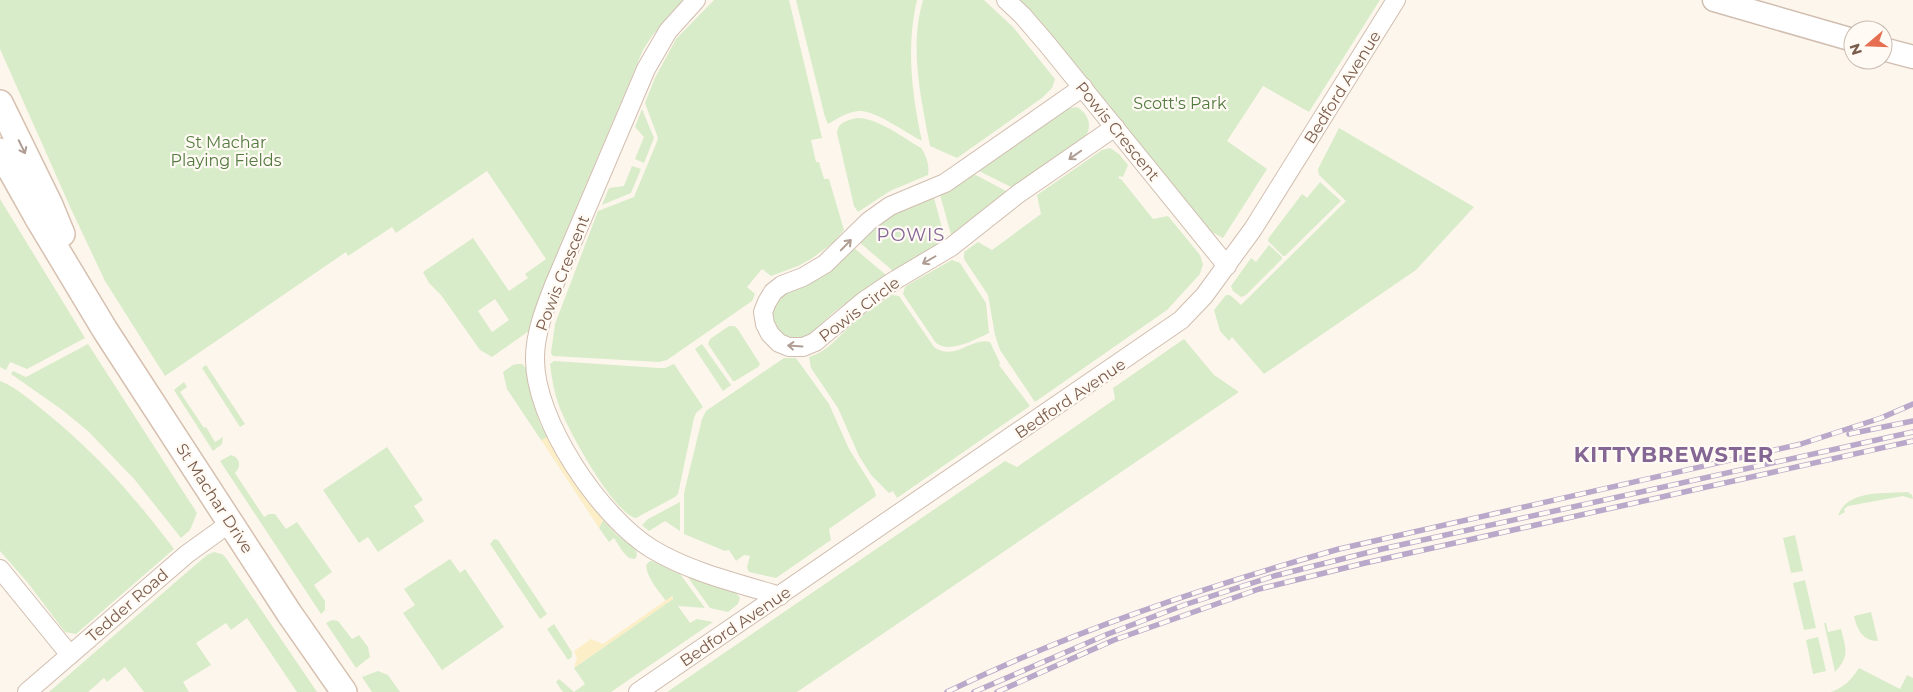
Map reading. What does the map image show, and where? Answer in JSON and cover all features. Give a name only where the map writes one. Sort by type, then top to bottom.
[{"type":"main road","name":"St Machar Drive","points":[[0,103],[50,205],[89,301]]},
{"type":"main road","name":"St Machar Drive","points":[[0,151],[105,330],[344,692]]},
{"type":"street","name":"Powis Crescent","points":[[696,0],[668,32],[649,63],[562,267],[546,307],[538,334],[535,358],[537,382],[545,412],[563,447],[593,492],[631,534],[652,548],[680,562],[780,596]]},
{"type":"street","name":"Powis Crescent","points":[[1006,0],[1022,15],[1082,87],[1227,266]]},
{"type":"street","name":"Bedford Avenue","points":[[638,692],[1170,329],[1192,309],[1227,266],[1253,229],[1396,0]]},
{"type":"street","points":[[1714,0],[1843,37]]},
{"type":"street","points":[[1893,52],[1913,58]]},
{"type":"street","name":"Powis Circle","points":[[1082,87],[945,182],[906,198],[885,210],[869,221],[826,264],[803,277],[782,285],[773,292],[763,312],[765,324],[770,334],[778,342],[789,346],[803,347],[815,342],[864,301],[951,247],[1018,194],[1115,127]]},
{"type":"street","name":"Tedder Road","points":[[28,692],[187,554],[230,522]]},
{"type":"street","points":[[0,568],[70,655]]},
{"type":"green space","name":"St Machar Playing Fields","points":[[0,0],[683,0],[652,36],[643,50],[554,260],[529,331],[492,357],[480,350],[441,295],[429,283],[423,272],[473,238],[509,291],[528,278],[525,274],[546,259],[487,171],[396,233],[392,227],[348,256],[346,252],[165,376],[105,281],[0,49]],"holes":[[[495,299],[509,320],[492,332],[478,311]]]},
{"type":"green space","points":[[714,0],[789,0],[822,138],[811,140],[816,162],[819,162],[824,179],[829,179],[844,230],[833,243],[798,266],[771,276],[762,269],[747,287],[755,294],[752,301],[667,360],[659,362],[553,356],[551,353],[555,324],[598,211],[634,197],[656,144],[658,138],[645,103],[655,78],[676,39]]},
{"type":"green space","points":[[796,0],[917,0],[911,53],[915,106],[922,141],[868,112],[857,111],[828,124]]},
{"type":"green space","points":[[923,0],[984,0],[1013,27],[1055,79],[1052,88],[1042,98],[957,158],[930,146],[920,91],[917,55],[917,36]]},
{"type":"green space","name":"Scott's Park","points":[[1020,0],[1380,0],[1309,112],[1263,86],[1227,141],[1267,169],[1223,238],[1210,231],[1082,73]]},
{"type":"green space","points":[[1077,107],[1085,114],[1089,122],[1088,131],[1083,141],[1013,188],[977,170],[1065,109]]},
{"type":"green space","points":[[642,109],[654,138],[644,163],[635,159],[644,137],[635,127]]},
{"type":"green space","points":[[857,118],[881,124],[921,148],[926,157],[928,168],[928,175],[890,191],[858,212],[854,206],[837,133],[841,124]]},
{"type":"green space","points":[[1339,128],[1474,207],[1416,270],[1264,374],[1232,337],[1229,341],[1220,331],[1214,310],[1226,295],[1230,295],[1241,305],[1346,201],[1319,175],[1318,169]]},
{"type":"green space","points":[[1110,148],[1119,154],[1128,165],[1123,177],[1119,176],[1119,179],[1121,179],[1153,219],[1168,216],[1200,255],[1203,264],[1200,274],[1167,310],[1035,402],[1000,350],[995,335],[988,295],[964,259],[964,252],[978,242],[992,250],[1041,214],[1037,195],[1102,150]]},
{"type":"green space","points":[[632,166],[641,169],[631,193],[602,205],[609,188],[624,186]]},
{"type":"green space","points":[[972,173],[1008,192],[952,238],[939,191]]},
{"type":"green space","points":[[1320,182],[1341,201],[1283,256],[1268,239],[1302,194],[1307,198]]},
{"type":"green space","points":[[933,194],[946,243],[893,271],[858,241],[882,219]]},
{"type":"green space","points":[[0,199],[85,338],[27,369],[10,362],[6,370],[0,367]]},
{"type":"green space","points":[[1269,245],[1282,259],[1246,295],[1241,297],[1233,291],[1231,286],[1251,258],[1256,262]]},
{"type":"green space","points":[[854,248],[886,275],[834,312],[802,340],[787,339],[776,328],[771,310],[779,295],[820,277],[845,258]]},
{"type":"green space","points":[[952,260],[960,263],[986,303],[989,333],[970,342],[948,347],[936,343],[903,294],[905,287]]},
{"type":"green space","points":[[892,295],[899,296],[934,347],[942,351],[956,351],[983,341],[990,342],[1000,363],[999,365],[1030,406],[897,498],[893,491],[889,493],[871,475],[859,456],[838,408],[811,368],[809,357],[827,348],[850,326]]},
{"type":"green space","points":[[729,326],[737,328],[760,364],[735,381],[733,381],[708,344],[710,339]]},
{"type":"green space","points":[[1184,339],[1214,375],[1239,392],[797,692],[667,692],[1005,461],[1017,467],[1115,399],[1113,388]]},
{"type":"green space","points":[[88,344],[197,513],[190,530],[181,538],[135,480],[88,431],[61,409],[11,374],[13,371],[26,377]]},
{"type":"green space","points":[[702,344],[731,385],[723,391],[695,349]]},
{"type":"green space","points":[[784,358],[796,358],[829,404],[849,449],[874,489],[876,496],[829,529],[831,540],[776,578],[749,572],[747,567],[750,556],[744,555],[736,561],[729,550],[725,551],[684,534],[684,493],[702,419],[706,411]]},
{"type":"green space","points":[[554,361],[659,368],[665,368],[674,364],[703,407],[696,413],[694,418],[678,494],[675,497],[636,518],[627,513],[617,503],[605,489],[583,454],[562,413],[556,395],[550,364]]},
{"type":"green space","points":[[518,364],[522,364],[528,370],[534,405],[541,426],[548,437],[543,441],[507,389],[503,372]]},
{"type":"green space","points":[[206,365],[245,424],[240,427],[202,368]]},
{"type":"green space","points":[[0,381],[28,398],[97,459],[129,493],[174,549],[76,634],[65,632],[28,583],[0,551]]},
{"type":"green space","points":[[184,382],[187,387],[180,392],[204,428],[206,427],[215,442],[223,437],[222,444],[213,451],[174,390]]},
{"type":"green space","points":[[387,447],[423,500],[414,506],[424,521],[378,552],[368,537],[359,543],[323,490]]},
{"type":"green space","points":[[231,455],[237,458],[239,463],[235,473],[264,517],[269,514],[275,514],[286,529],[297,522],[332,572],[314,585],[325,601],[325,610],[321,614],[220,461]]},
{"type":"green space","points":[[1908,492],[1912,495],[1913,499],[1903,496],[1848,506],[1844,509],[1845,512],[1838,516],[1843,507],[1858,497],[1878,493]]},
{"type":"green space","points":[[680,502],[680,531],[665,521],[649,531],[642,525],[648,519]]},
{"type":"green space","points":[[603,520],[616,534],[635,549],[637,553],[636,558],[629,558],[614,538],[609,542],[599,528]]},
{"type":"green space","points":[[1795,535],[1803,571],[1791,573],[1783,538]]},
{"type":"green space","points":[[494,539],[498,540],[547,614],[540,619],[490,544]]},
{"type":"green space","points":[[214,552],[222,554],[226,558],[317,692],[297,692],[247,618],[231,630],[226,623],[196,643],[211,665],[183,682],[189,692],[144,692],[125,667],[107,682],[104,678],[88,692],[49,692],[207,555]]},
{"type":"green space","points":[[450,559],[460,573],[465,569],[504,627],[442,670],[403,613],[415,605],[404,589]]},
{"type":"green space","points":[[652,561],[680,574],[705,608],[678,606],[690,623],[697,619],[713,622],[611,692],[574,692],[585,684],[574,668],[673,599],[672,596],[666,601],[651,579],[646,565]]},
{"type":"green space","points":[[687,576],[736,593],[740,598],[738,604],[728,612],[710,608]]},
{"type":"green space","points":[[1805,580],[1816,628],[1804,630],[1793,583]]},
{"type":"green space","points":[[1871,612],[1878,641],[1864,637],[1854,616]]},
{"type":"green space","points":[[332,620],[338,621],[352,639],[359,635],[368,647],[370,657],[356,668],[326,623]]},
{"type":"green space","points":[[1824,623],[1826,623],[1828,632],[1841,629],[1844,642],[1845,657],[1835,672]]},
{"type":"green space","points":[[554,624],[572,652],[572,657],[568,660],[547,629]]},
{"type":"green space","points":[[1818,637],[1826,671],[1813,674],[1806,640]]},
{"type":"green space","points":[[1859,668],[1900,689],[1907,675],[1913,678],[1913,692],[1831,692],[1847,683]]},
{"type":"green space","points":[[378,671],[388,675],[400,692],[372,692],[362,677]]},
{"type":"green space","points":[[559,679],[574,692],[563,692],[556,682]]},
{"type":"sand","points":[[548,437],[561,461],[603,520],[599,528],[541,440]]},
{"type":"sand","points":[[672,596],[673,599],[574,668],[577,658],[574,651],[591,639],[603,644]]},
{"type":"railway","points":[[947,692],[1042,649],[1140,612],[1239,579],[1339,549],[1801,444],[1881,418],[1913,404]]},
{"type":"railway","points":[[1849,434],[1913,421]]},
{"type":"railway","points":[[974,692],[1108,634],[1184,605],[1274,576],[1382,549],[1913,432]]},
{"type":"railway","points":[[997,692],[1114,640],[1259,589],[1365,563],[1913,441]]},
{"type":"district","name":"POWIS","points":[[911,235]]},
{"type":"district","name":"KITTYBREWSTER","points":[[1674,455]]}]
